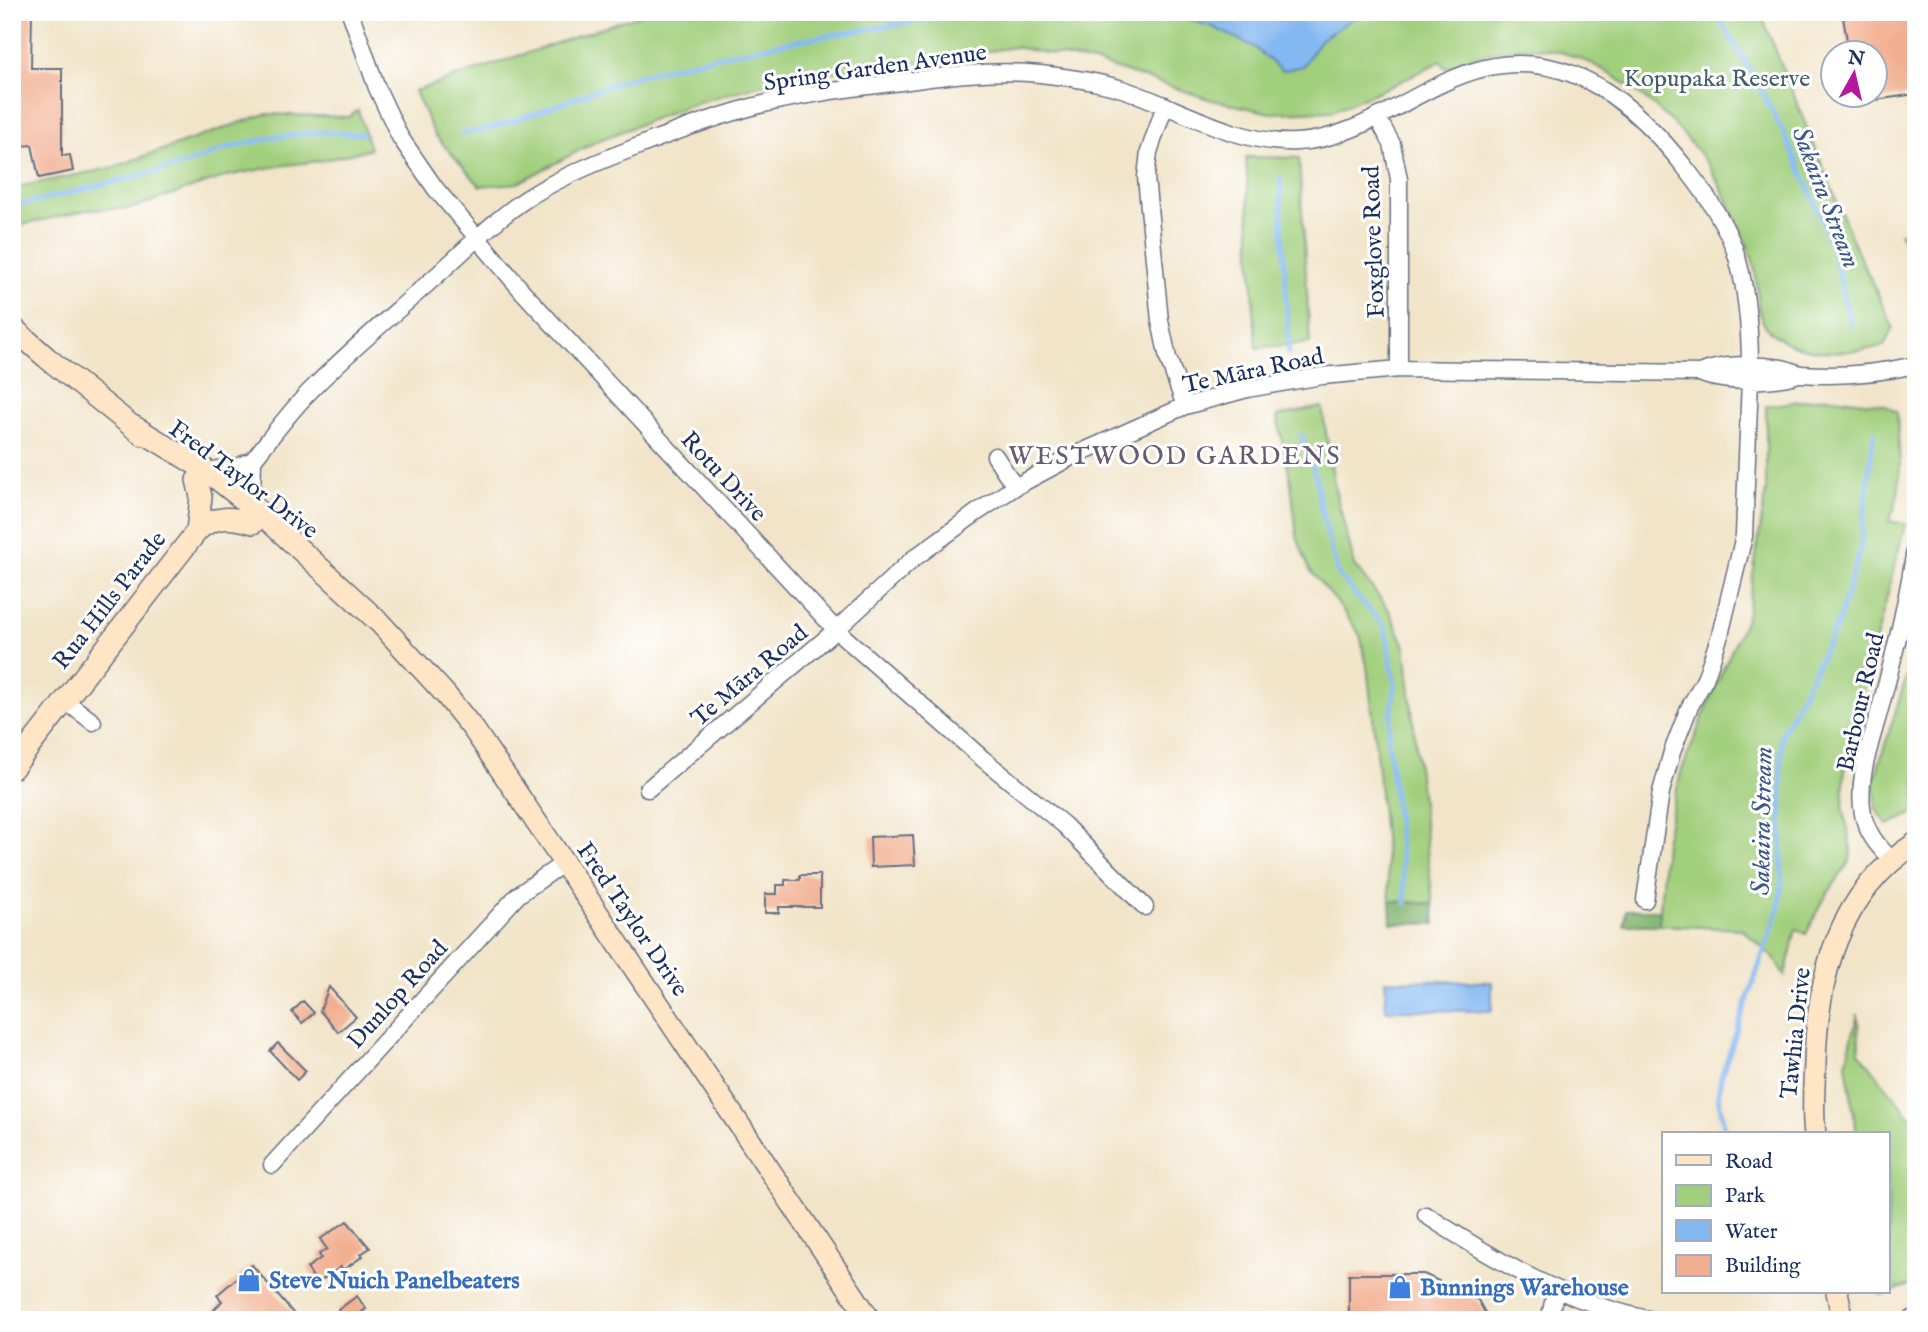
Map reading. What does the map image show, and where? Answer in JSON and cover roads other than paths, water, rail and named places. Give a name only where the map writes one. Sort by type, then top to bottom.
[{"type":"main road","name":"Fred Taylor Drive","points":[[12,327],[133,426],[202,475],[323,571],[380,623],[445,694],[474,730],[870,1320]]},
{"type":"main road","points":[[197,531],[202,475]]},
{"type":"main road","points":[[197,531],[204,524],[222,519],[256,517]]},
{"type":"main road","name":"Rua Hills Parade","points":[[12,769],[197,531]]},
{"type":"main road","name":"Tawhia Drive","points":[[1815,1132],[1815,1041],[1823,979],[1845,919],[1860,897],[1893,861],[1916,843]]},
{"type":"main road","points":[[1837,1294],[1843,1320]]},
{"type":"street","name":"Rotu Drive","points":[[350,12],[377,89],[400,137],[435,188],[523,292],[836,631],[983,760],[1064,825],[1145,907]]},
{"type":"street","name":"Spring Garden Avenue","points":[[253,460],[312,388],[478,238],[527,198],[598,162],[750,107],[797,97],[953,75],[994,72],[1072,78],[1121,88],[1244,135],[1299,142],[1330,136],[1377,117],[1448,81],[1482,69],[1518,62],[1562,70],[1609,93],[1636,114],[1659,136],[1700,187],[1717,212],[1734,248],[1743,282],[1749,323],[1750,373],[1744,536],[1716,646],[1705,679],[1685,719],[1661,792],[1645,900]]},
{"type":"street","points":[[1166,105],[1149,152],[1146,177],[1160,321],[1168,358],[1185,406]]},
{"type":"street","name":"Foxglove Road","points":[[1377,117],[1392,144],[1399,180],[1399,369]]},
{"type":"street","name":"Te Māra Road","points":[[648,789],[836,631],[913,559],[1015,487],[1075,455],[1185,406],[1247,389],[1309,378],[1399,369],[1700,373],[1713,379],[1782,368],[1799,374],[1853,374],[1916,365]]},
{"type":"street","points":[[995,456],[1015,487]]},
{"type":"street","points":[[202,475],[253,460],[252,494],[256,517]]},
{"type":"street","name":"Barbour Road","points":[[1893,861],[1879,848],[1867,828],[1862,806],[1865,768],[1907,602],[1916,543]]},
{"type":"street","points":[[65,700],[93,722]]},
{"type":"street","name":"Dunlop Road","points":[[272,1166],[517,895],[564,863]]},
{"type":"street","points":[[1426,1215],[1479,1250],[1556,1289],[1653,1320]]},
{"type":"street","points":[[1549,1320],[1556,1289]]},
{"type":"street","points":[[1910,1320],[1916,1317]]},
{"type":"water","points":[[1164,12],[1363,12],[1320,40],[1303,66],[1282,71],[1254,47],[1213,27]]},
{"type":"water","points":[[1385,980],[1492,982],[1492,1011],[1386,1010]]},
{"type":"waterway","points":[[462,134],[531,115],[621,81],[686,63],[814,38],[986,12]]},
{"type":"waterway","name":"Sakaira Stream","points":[[1715,12],[1764,96],[1807,183],[1833,253],[1851,326]]},
{"type":"waterway","points":[[12,207],[186,164],[227,148],[274,137],[322,132],[362,134]]},
{"type":"waterway","points":[[1280,177],[1289,353]]},
{"type":"waterway","name":"Sakaira Stream","points":[[1726,1132],[1718,1096],[1721,1077],[1779,907],[1782,882],[1781,736],[1838,623],[1860,550],[1874,432]]},
{"type":"waterway","points":[[1301,435],[1316,478],[1338,575],[1385,627],[1395,684],[1388,740],[1406,903]]},
{"type":"place","name":"Steve Nuich Panelbeaters","points":[[249,1280]]},
{"type":"place","name":"Bunnings Warehouse","points":[[1400,1287]]},
{"type":"district","name":"WESTWOOD GARDENS","points":[[1175,455]]},
{"type":"park label","name":"Kopupaka Reserve","points":[[1717,78]]}]
